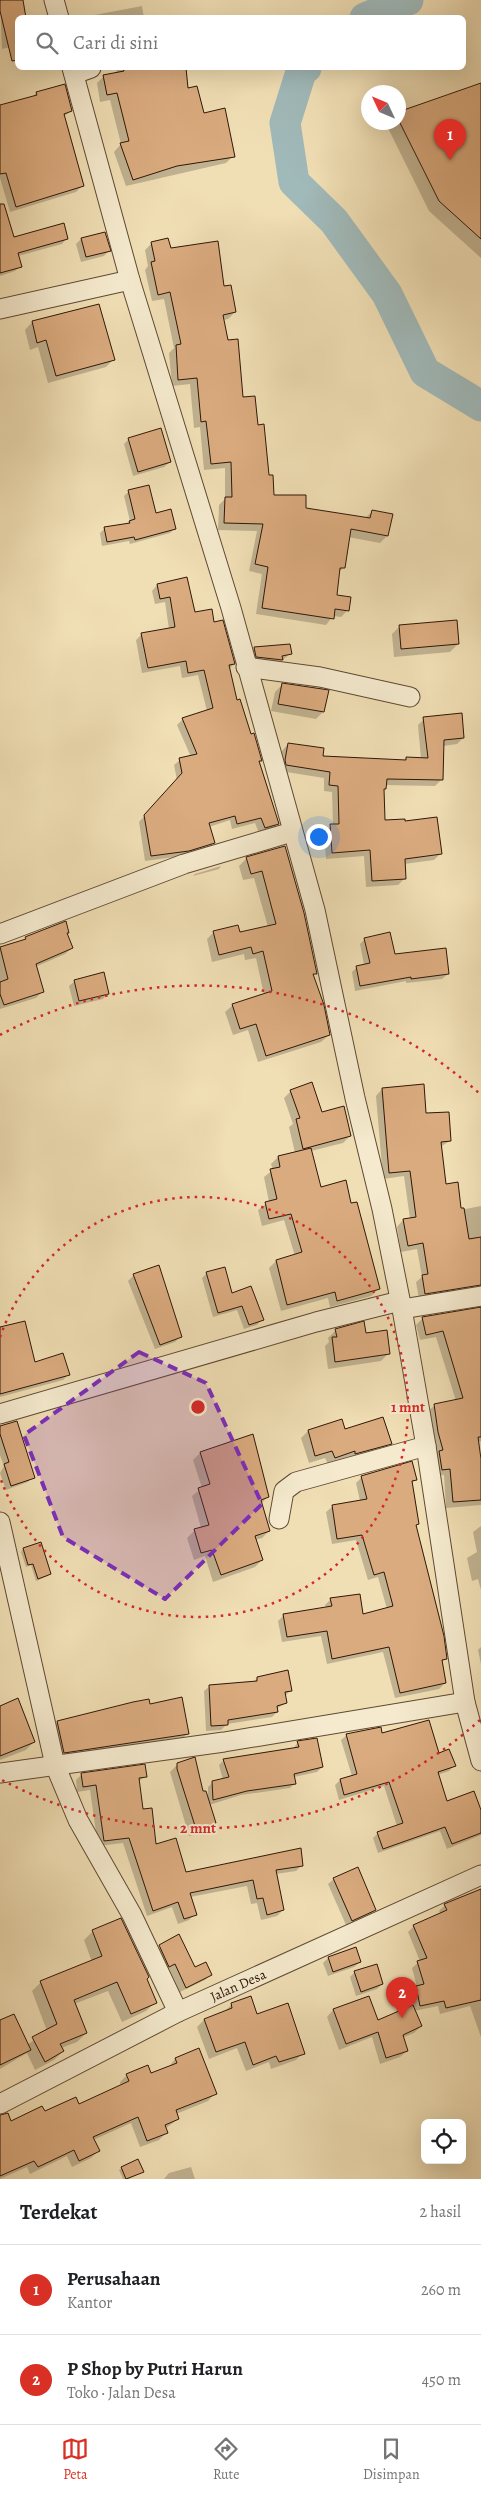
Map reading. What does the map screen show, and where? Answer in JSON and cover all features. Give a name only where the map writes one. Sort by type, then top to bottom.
[{"type":"street","points":[[54,0],[58,15]]},
{"type":"street","points":[[79,70],[130,280],[231,608],[315,910],[355,1098],[382,1209],[401,1305],[426,1446],[465,1702],[481,1761]]},
{"type":"street","points":[[0,309],[130,280]]},
{"type":"street","points":[[246,667],[320,678],[410,697]]},
{"type":"street","points":[[0,934],[184,864],[292,832]]},
{"type":"street","points":[[0,1414],[316,1322],[401,1305],[481,1296]]},
{"type":"street","points":[[279,1519],[284,1491],[296,1482],[426,1446]]},
{"type":"street","points":[[0,1522],[54,1765],[78,1820],[132,1914],[178,2012]]},
{"type":"street","points":[[0,1773],[224,1742],[465,1702]]},
{"type":"street","name":"Jalan Desa","points":[[0,2104],[178,2012],[481,1875]]},
{"type":"highlighted area","points":[[139,1352],[206,1383],[262,1504],[165,1599],[63,1537],[24,1435]]},
{"type":"building","points":[[0,0],[23,0],[26,15],[15,15],[15,60],[12,61],[0,11]]},
{"type":"building","points":[[186,70],[188,88],[197,86],[204,113],[225,108],[235,157],[177,166],[133,180],[120,143],[129,141],[117,93],[107,95],[103,75],[124,71]]},
{"type":"building","points":[[481,83],[481,239],[439,201],[404,130],[406,130],[406,109]]},
{"type":"building","points":[[65,84],[72,111],[64,114],[84,186],[16,207],[6,173],[0,174],[0,105],[37,95],[36,92]]},
{"type":"building","points":[[0,204],[4,204],[14,237],[64,223],[68,239],[18,253],[22,267],[0,273]]},
{"type":"building","points":[[105,232],[111,251],[86,257],[81,238]]},
{"type":"building","points":[[168,238],[171,248],[218,241],[224,286],[231,285],[236,312],[223,315],[228,340],[238,339],[243,397],[255,396],[258,425],[264,424],[269,475],[273,475],[274,495],[306,495],[306,508],[370,518],[372,510],[393,514],[388,536],[351,529],[345,568],[340,568],[337,595],[351,597],[349,611],[335,609],[334,619],[262,608],[268,567],[255,564],[263,524],[224,523],[225,497],[232,497],[231,462],[211,464],[206,421],[201,422],[197,378],[178,380],[176,345],[181,344],[170,292],[158,295],[151,262],[155,261],[151,242]]},
{"type":"building","points":[[99,304],[115,360],[56,376],[46,340],[37,343],[32,321]]},
{"type":"building","points":[[161,428],[171,462],[138,472],[128,438]]},
{"type":"building","points":[[149,485],[156,513],[171,509],[176,529],[135,540],[134,537],[107,542],[104,527],[130,523],[129,521],[135,519],[128,490]]},
{"type":"building","points":[[187,577],[195,612],[212,609],[214,622],[223,620],[235,664],[229,665],[237,700],[240,699],[251,734],[254,733],[262,761],[259,761],[279,824],[265,828],[261,818],[237,824],[235,816],[209,823],[215,843],[189,851],[151,856],[144,815],[182,773],[179,758],[197,754],[182,718],[213,708],[204,670],[188,673],[186,661],[148,668],[141,633],[175,627],[170,597],[160,599],[157,584]]},
{"type":"building","points":[[457,620],[459,644],[401,649],[399,625]]},
{"type":"building","points":[[290,644],[292,654],[282,656],[283,660],[256,657],[254,647]]},
{"type":"building","points":[[282,683],[329,690],[324,712],[278,704]]},
{"type":"building","points":[[462,713],[464,738],[444,740],[443,780],[387,779],[386,789],[384,789],[385,820],[405,819],[405,821],[437,817],[442,854],[405,859],[406,879],[372,881],[370,850],[332,853],[330,824],[339,824],[338,786],[329,785],[330,772],[286,765],[288,743],[324,748],[323,756],[406,760],[406,757],[428,758],[423,717]]},
{"type":"building","points":[[285,846],[304,913],[317,974],[313,974],[324,1005],[330,1035],[266,1056],[256,1024],[240,1029],[232,1004],[272,991],[263,951],[253,954],[251,947],[219,955],[213,931],[238,925],[240,932],[276,924],[262,871],[251,874],[246,857]]},
{"type":"building","points":[[66,921],[69,933],[67,933],[73,948],[36,964],[44,992],[4,1005],[0,994],[0,982],[8,979],[0,947],[26,939],[25,937]]},
{"type":"building","points":[[390,932],[395,954],[446,948],[449,974],[411,979],[411,977],[360,986],[356,966],[370,963],[364,938]]},
{"type":"building","points":[[104,972],[109,994],[79,1001],[74,980]]},
{"type":"building","points":[[312,1082],[322,1112],[344,1106],[351,1136],[303,1149],[296,1119],[300,1118],[290,1090]]},
{"type":"building","points":[[424,1084],[426,1113],[449,1112],[451,1141],[441,1142],[446,1184],[458,1182],[461,1208],[464,1208],[469,1239],[481,1237],[481,1285],[425,1294],[422,1275],[428,1274],[423,1243],[408,1246],[403,1219],[416,1217],[410,1171],[389,1173],[382,1088]]},
{"type":"building","points":[[311,1148],[321,1187],[346,1180],[351,1203],[357,1202],[380,1289],[337,1301],[335,1292],[287,1305],[276,1260],[302,1252],[291,1214],[269,1219],[265,1202],[277,1199],[270,1169],[280,1167],[278,1156]]},
{"type":"building","points":[[159,1265],[182,1337],[160,1345],[133,1274]]},
{"type":"building","points":[[225,1267],[232,1293],[251,1286],[264,1320],[249,1325],[242,1306],[218,1313],[206,1272]]},
{"type":"building","points":[[481,1307],[481,1437],[478,1437],[481,1459],[481,1500],[453,1502],[450,1469],[442,1470],[439,1451],[443,1450],[434,1404],[463,1398],[443,1331],[426,1335],[422,1317]]},
{"type":"building","points":[[25,1321],[35,1362],[63,1353],[70,1375],[0,1394],[0,1327]]},
{"type":"building","points":[[364,1321],[366,1333],[387,1330],[390,1354],[335,1362],[332,1337],[337,1337],[335,1329]]},
{"type":"building","points":[[383,1417],[392,1444],[355,1454],[355,1451],[335,1458],[332,1451],[315,1456],[308,1430],[342,1419],[345,1429]]},
{"type":"building","points":[[17,1421],[35,1478],[11,1486],[4,1464],[9,1462],[0,1434],[0,1426]]},
{"type":"building","points":[[253,1434],[269,1497],[261,1500],[270,1531],[255,1536],[263,1560],[221,1575],[212,1550],[201,1553],[194,1529],[209,1525],[198,1488],[210,1484],[200,1452]]},
{"type":"building","points":[[412,1461],[417,1480],[412,1481],[419,1524],[416,1525],[444,1636],[447,1659],[442,1660],[446,1683],[400,1693],[389,1647],[332,1659],[327,1631],[287,1637],[283,1614],[332,1606],[330,1598],[360,1594],[363,1614],[393,1606],[384,1572],[374,1575],[362,1535],[337,1539],[332,1505],[367,1499],[361,1476]]},
{"type":"building","points":[[41,1542],[51,1574],[38,1579],[33,1564],[28,1565],[23,1548]]},
{"type":"building","points":[[288,1670],[292,1691],[285,1692],[287,1703],[277,1706],[278,1712],[228,1720],[228,1725],[211,1726],[209,1685],[257,1681],[257,1677]]},
{"type":"building","points":[[182,1697],[189,1734],[64,1753],[57,1721],[133,1702],[149,1699],[150,1704]]},
{"type":"building","points":[[18,1698],[35,1742],[0,1756],[0,1706]]},
{"type":"building","points":[[429,1720],[439,1753],[449,1749],[456,1766],[438,1772],[447,1801],[474,1791],[481,1810],[481,1833],[452,1844],[445,1827],[383,1849],[377,1832],[403,1823],[389,1782],[344,1795],[340,1779],[357,1774],[346,1734],[381,1727],[382,1733]]},
{"type":"building","points":[[317,1738],[323,1767],[294,1774],[296,1784],[247,1791],[213,1800],[212,1781],[229,1777],[223,1759],[299,1747],[297,1741]]},
{"type":"building","points":[[195,1757],[203,1791],[206,1791],[216,1823],[196,1829],[177,1769],[177,1763]]},
{"type":"building","points":[[145,1764],[147,1777],[139,1778],[143,1809],[152,1808],[156,1844],[176,1838],[186,1872],[301,1848],[303,1866],[276,1870],[284,1910],[267,1915],[263,1898],[257,1899],[253,1880],[190,1893],[197,1915],[184,1919],[178,1902],[153,1911],[129,1838],[104,1841],[96,1785],[83,1787],[81,1773]]},
{"type":"building","points":[[358,1867],[376,1910],[352,1921],[333,1878]]},
{"type":"building","points":[[481,1889],[481,2000],[446,2008],[444,2001],[420,2006],[416,1986],[424,1984],[417,1961],[427,1958],[413,1925],[447,1910],[444,1904]]},
{"type":"building","points":[[121,1918],[149,1977],[147,1979],[157,2003],[131,2014],[117,1982],[74,2000],[87,2033],[60,2044],[64,2051],[45,2062],[32,2037],[57,2024],[40,1981],[102,1956],[92,1930]]},
{"type":"building","points":[[179,1934],[195,1967],[206,1962],[212,1975],[186,1988],[175,1964],[169,1967],[159,1945]]},
{"type":"building","points":[[356,1947],[361,1962],[333,1972],[328,1957]]},
{"type":"building","points":[[377,1964],[383,1984],[361,1992],[354,1971]]},
{"type":"building","points":[[251,1996],[257,2014],[288,2003],[305,2054],[279,2062],[276,2056],[253,2065],[245,2042],[216,2052],[204,2019],[232,2008],[231,2003]]},
{"type":"building","points":[[369,1996],[378,2020],[413,2005],[422,2026],[403,2035],[408,2051],[386,2058],[378,2032],[346,2044],[333,2009]]},
{"type":"building","points":[[14,2014],[31,2050],[0,2065],[0,2020]]},
{"type":"building","points":[[199,2048],[217,2094],[176,2110],[179,2119],[165,2125],[168,2133],[147,2141],[138,2117],[93,2137],[100,2151],[79,2161],[74,2150],[38,2167],[34,2161],[0,2176],[0,2115],[8,2113],[11,2121],[42,2106],[45,2111],[76,2097],[79,2104],[129,2081],[126,2074],[148,2065],[151,2073],[177,2063],[175,2058]]},
{"type":"building","points":[[138,2159],[144,2172],[126,2179],[121,2167]]},
{"type":"waterway","points":[[372,15],[408,0]]},
{"type":"waterway","points":[[304,70],[301,72],[285,123],[294,182],[334,221],[387,294],[425,372],[481,406]]},
{"type":"place","name":"Perusahaan","points":[[450,160]]},
{"type":"place","name":"P Shop by Putri Harun","points":[[402,2018]]}]
